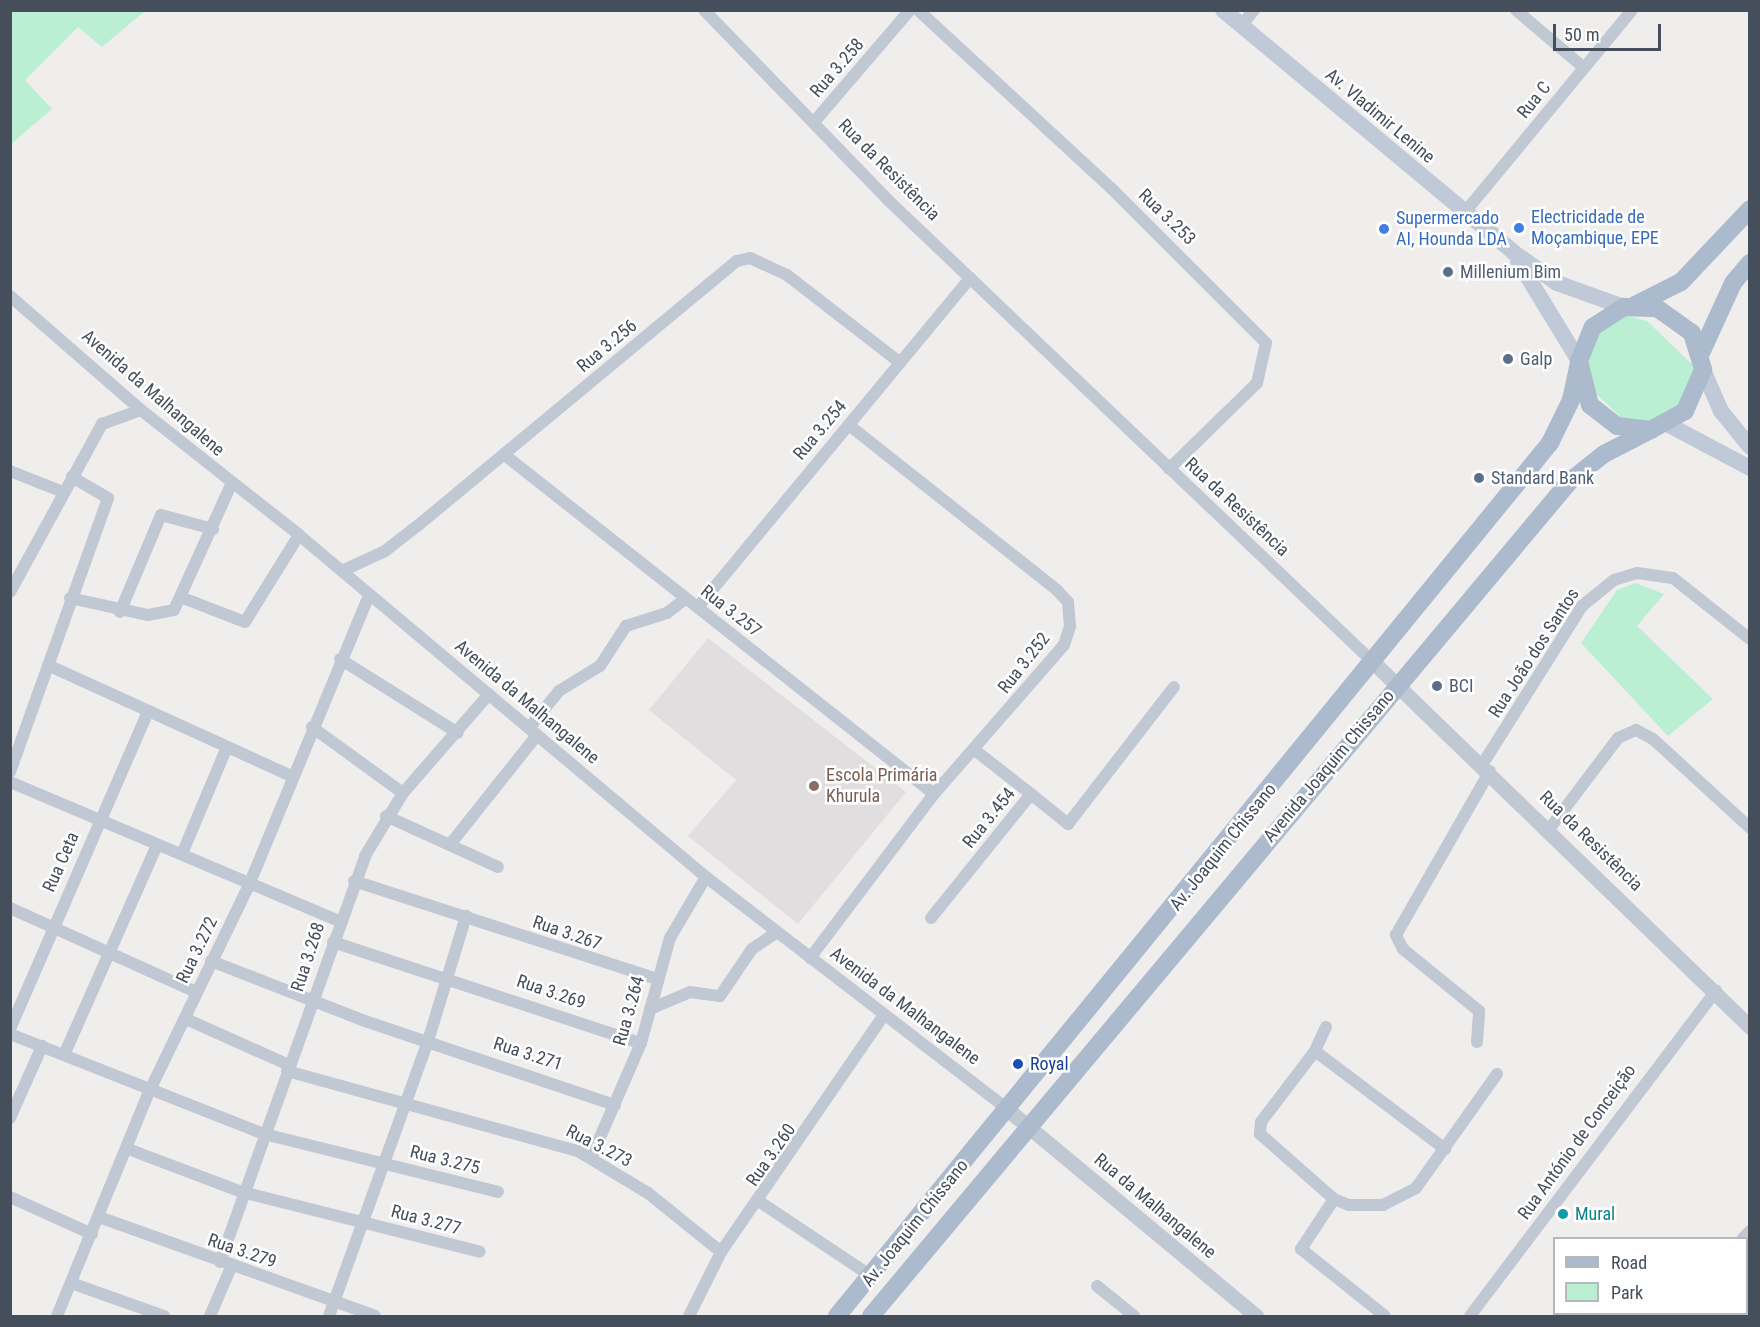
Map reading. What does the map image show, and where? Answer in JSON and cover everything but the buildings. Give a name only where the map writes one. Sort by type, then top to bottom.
[{"type":"main road","name":"Av. Vladimir Lenine","points":[[1223,10],[1513,252],[1557,283],[1630,307]]},
{"type":"main road","points":[[1749,209],[1681,282],[1593,327],[1579,361],[1590,405],[1617,426],[1659,427],[1749,468]]},
{"type":"main road","name":"Av. Vladimir Lenine","points":[[1513,252],[1579,361]]},
{"type":"main road","points":[[1659,427],[1698,392],[1702,362],[1733,283],[1749,263]]},
{"type":"main road","points":[[1630,307],[1677,317],[1702,362],[1721,411],[1749,447]]},
{"type":"main road","name":"Av. Joaquim Chissano","points":[[837,1317],[1374,663],[1550,443],[1571,400],[1579,361]]},
{"type":"main road","name":"Avenida Joaquim Chissano","points":[[1029,1126],[1577,473],[1659,427]]},
{"type":"main road","name":"Av. Joaquim Chissano","points":[[871,1317],[1029,1126]]},
{"type":"street","name":"Rua da Resistência","points":[[704,10],[970,278],[1169,470],[1550,828],[1749,1026]]},
{"type":"street","name":"Rua 3.258","points":[[814,122],[910,10]]},
{"type":"street","name":"Rua 3.253","points":[[918,10],[1128,204],[1266,343],[1257,383],[1169,470]]},
{"type":"street","points":[[1241,26],[1254,10]]},
{"type":"street","points":[[1516,10],[1583,67]]},
{"type":"street","name":"Rua C","points":[[1465,212],[1632,10]]},
{"type":"street","name":"Rua 3.256","points":[[342,571],[385,551],[506,456],[737,261],[750,258],[787,275],[898,361]]},
{"type":"street","name":"Rua 3.254","points":[[698,607],[849,425],[898,361],[970,278]]},
{"type":"street","name":"Avenida da Malhangalene","points":[[10,296],[231,486],[299,535],[342,571],[368,597],[489,694],[706,877],[1029,1126]]},
{"type":"street","points":[[10,592],[17,574],[102,424],[141,410]]},
{"type":"street","name":"Rua 3.252","points":[[810,958],[934,794],[976,751],[1065,645],[1068,603],[849,425]]},
{"type":"street","name":"Rua 3.257","points":[[506,456],[934,794]]},
{"type":"street","points":[[10,471],[63,492]]},
{"type":"street","points":[[10,772],[52,667],[70,598],[108,498],[72,477]]},
{"type":"street","points":[[70,598],[120,612],[162,614],[183,598],[231,486]]},
{"type":"street","points":[[120,612],[161,515],[213,529]]},
{"type":"street","points":[[183,598],[245,622],[299,535]]},
{"type":"street","name":"Rua João dos Santos","points":[[1477,1042],[1479,1011],[1403,949],[1396,935],[1486,768],[1582,606],[1614,580],[1637,573],[1673,578],[1749,639]]},
{"type":"street","name":"Rua 3.272","points":[[57,1317],[128,1149],[149,1092],[249,885],[291,776],[368,597]]},
{"type":"street","points":[[452,842],[533,732],[559,691],[600,666],[626,626],[667,613],[686,598]]},
{"type":"street","points":[[340,659],[458,732]]},
{"type":"street","points":[[52,667],[291,776]]},
{"type":"street","points":[[1031,794],[1068,824],[1174,687]]},
{"type":"street","name":"Rua 3.268","points":[[210,1317],[226,1264],[242,1192],[313,1001],[354,881],[386,816],[403,793],[489,694]]},
{"type":"street","name":"Rua Ceta","points":[[10,1029],[52,927],[148,711]]},
{"type":"street","points":[[312,727],[403,793]]},
{"type":"street","points":[[1550,828],[1618,738],[1636,730],[1653,739],[1749,828]]},
{"type":"street","points":[[182,854],[227,747]]},
{"type":"street","name":"Rua 3.454","points":[[931,918],[1031,794],[976,751]]},
{"type":"street","points":[[10,782],[182,854],[249,885],[339,921]]},
{"type":"street","points":[[386,816],[452,842],[498,867]]},
{"type":"street","points":[[64,1055],[111,954],[157,845]]},
{"type":"street","name":"Rua 3.264","points":[[591,1158],[641,1042],[670,938],[706,877]]},
{"type":"street","name":"Rua 3.267","points":[[354,881],[657,979]]},
{"type":"street","points":[[10,908],[196,992]]},
{"type":"street","points":[[329,1317],[382,1163],[428,1041],[466,916]]},
{"type":"street","points":[[650,1009],[690,992],[720,996],[752,949],[777,932]]},
{"type":"street","name":"Rua 3.269","points":[[333,942],[641,1042]]},
{"type":"street","name":"Rua 3.271","points":[[211,961],[313,1001],[615,1105]]},
{"type":"street","name":"Rua António de Conceição","points":[[1470,1317],[1716,991]]},
{"type":"street","name":"Rua 3.260","points":[[689,1317],[722,1252],[760,1202],[884,1015]]},
{"type":"street","name":"Rua 3.273","points":[[186,1018],[288,1068],[405,1105],[534,1136],[591,1158],[648,1193],[722,1252]]},
{"type":"street","points":[[1326,1027],[1315,1051],[1261,1122],[1260,1134],[1334,1199],[1368,1207],[1400,1199],[1416,1188],[1497,1074]]},
{"type":"street","name":"Rua 3.275","points":[[10,1034],[149,1092],[264,1134],[498,1192]]},
{"type":"street","points":[[10,1118],[42,1046]]},
{"type":"street","points":[[1315,1051],[1445,1149]]},
{"type":"street","name":"Rua da Malhangalene","points":[[1029,1126],[1256,1317]]},
{"type":"street","name":"Rua 3.277","points":[[128,1149],[242,1192],[480,1252]]},
{"type":"street","points":[[10,1197],[92,1234]]},
{"type":"street","points":[[1334,1199],[1301,1249],[1385,1317]]},
{"type":"street","points":[[760,1202],[872,1276]]},
{"type":"street","name":"Rua 3.279","points":[[99,1216],[375,1317]]},
{"type":"street","points":[[71,1283],[164,1317]]},
{"type":"street","points":[[1097,1286],[1134,1317]]},
{"type":"shaded area","name":"Escola Primária Khurula","points":[[708,638],[906,792],[798,924],[688,836],[736,780],[649,710]]},
{"type":"green space","points":[[11,10],[145,11],[102,47],[78,27],[25,80],[52,109],[11,144]]},
{"type":"green space","points":[[1621,314],[1647,321],[1693,365],[1698,378],[1683,422],[1626,422],[1589,387],[1582,338]]},
{"type":"green space","points":[[1635,583],[1664,594],[1637,626],[1713,699],[1668,736],[1581,643],[1617,590]]},
{"type":"place","name":"Electricidade de Moçambique, EPE","points":[[1519,228]]},
{"type":"place","name":"Supermercado AI, Hounda LDA","points":[[1384,229]]},
{"type":"place","name":"Millenium Bim","points":[[1448,272]]},
{"type":"place","name":"Galp","points":[[1508,359]]},
{"type":"place","name":"Standard Bank","points":[[1479,478]]},
{"type":"place","name":"BCI","points":[[1437,686]]},
{"type":"place","name":"Escola Primária Khurula","points":[[814,786]]},
{"type":"place","name":"Royal","points":[[1018,1064]]},
{"type":"place","name":"Mural","points":[[1563,1214]]}]
